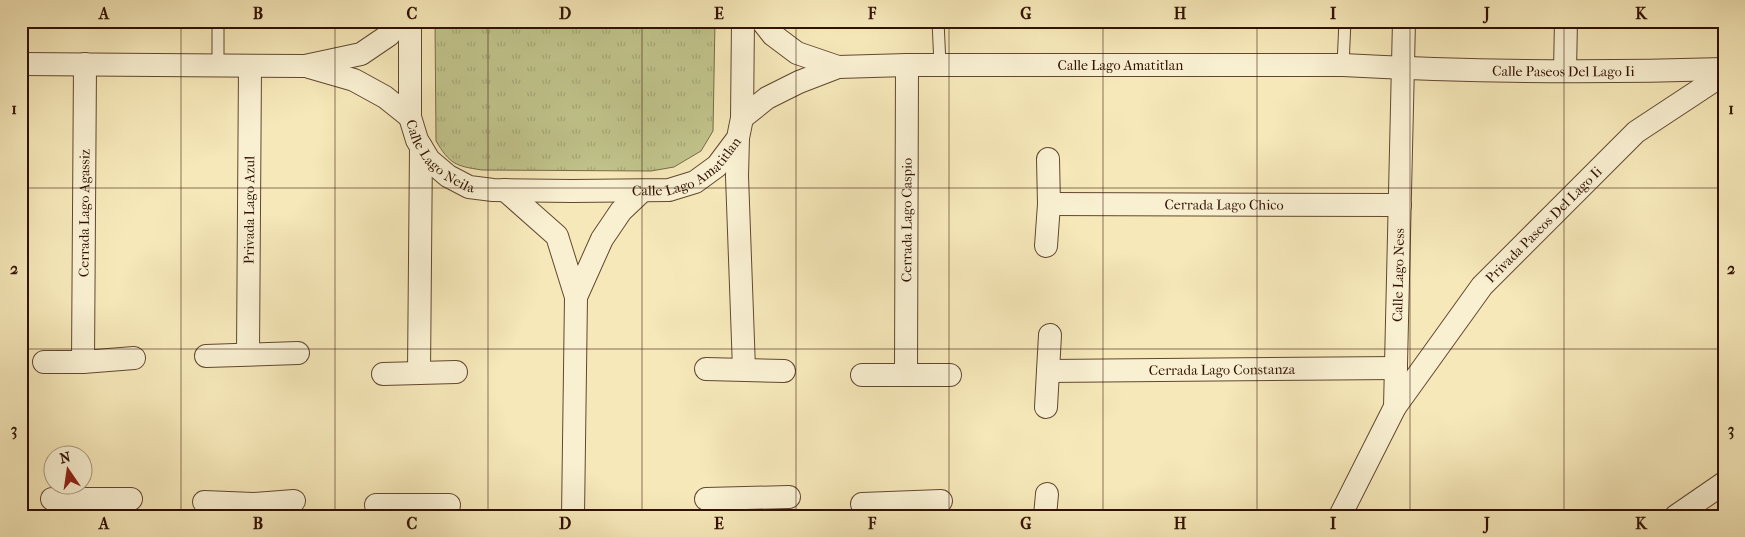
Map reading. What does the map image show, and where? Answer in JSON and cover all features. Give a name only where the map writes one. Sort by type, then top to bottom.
[{"type":"street","points":[[21,64],[305,66],[361,54],[389,35],[400,21]]},
{"type":"street","name":"Calle Lago Neila","points":[[410,21],[410,117],[417,140],[430,160],[448,176],[469,187],[493,190],[572,191]]},
{"type":"street","name":"Calle Lago Amatitlan","points":[[572,191],[669,190],[695,182],[717,166],[740,128],[743,21]]},
{"type":"street","points":[[762,21],[773,35],[797,54],[838,67]]},
{"type":"street","name":"Calle Lago Ness","points":[[1340,516],[1396,407],[1404,21]]},
{"type":"street","points":[[1565,71],[1566,21]]},
{"type":"street","name":"Cerrada Lago Agassiz","points":[[83,362],[85,64]]},
{"type":"street","name":"Calle Lago Amatitlan","points":[[838,67],[907,65],[1343,65],[1403,68]]},
{"type":"street","name":"Cerrada Lago Caspio","points":[[906,375],[907,65]]},
{"type":"street","name":"Privada Lago Azul","points":[[248,354],[250,66]]},
{"type":"street","points":[[305,66],[354,80],[385,97],[410,117]]},
{"type":"street","points":[[744,369],[737,176],[740,128],[767,98],[799,82],[838,67]]},
{"type":"street","name":"Calle Paseos Del Lago Ii","points":[[1403,68],[1565,71],[1724,69]]},
{"type":"street","name":"Privada Paseos Del Lago Ii","points":[[1396,407],[1482,286],[1636,132],[1724,74]]},
{"type":"street","points":[[419,373],[421,147]]},
{"type":"street","points":[[1046,246],[1049,204],[1048,159]]},
{"type":"street","points":[[505,190],[556,236],[576,297],[573,516]]},
{"type":"street","points":[[576,297],[602,239],[621,211],[642,190]]},
{"type":"street","name":"Cerrada Lago Chico","points":[[1049,204],[1400,205]]},
{"type":"street","points":[[1046,407],[1050,335]]},
{"type":"street","points":[[206,356],[298,353]]},
{"type":"street","points":[[44,362],[83,362],[134,358]]},
{"type":"street","name":"Cerrada Lago Constanza","points":[[1048,371],[1396,368]]},
{"type":"street","points":[[706,369],[784,371]]},
{"type":"street","points":[[383,374],[456,372]]},
{"type":"street","points":[[862,375],[950,376]]},
{"type":"street","points":[[1676,516],[1724,483]]},
{"type":"street","points":[[706,499],[738,507],[789,498]]},
{"type":"street","points":[[52,499],[87,508],[131,499]]},
{"type":"street","points":[[204,502],[253,510],[294,501]]},
{"type":"street","points":[[862,504],[900,509],[941,501]]},
{"type":"street","points":[[376,505],[416,510],[449,505]]},
{"type":"lane","points":[[218,21],[218,65]]},
{"type":"lane","points":[[938,21],[940,65]]},
{"type":"lane","points":[[1343,65],[1344,21]]},
{"type":"green space","points":[[435,21],[715,21],[713,131],[701,151],[674,167],[651,171],[482,170],[459,165],[445,155],[436,141]]}]
